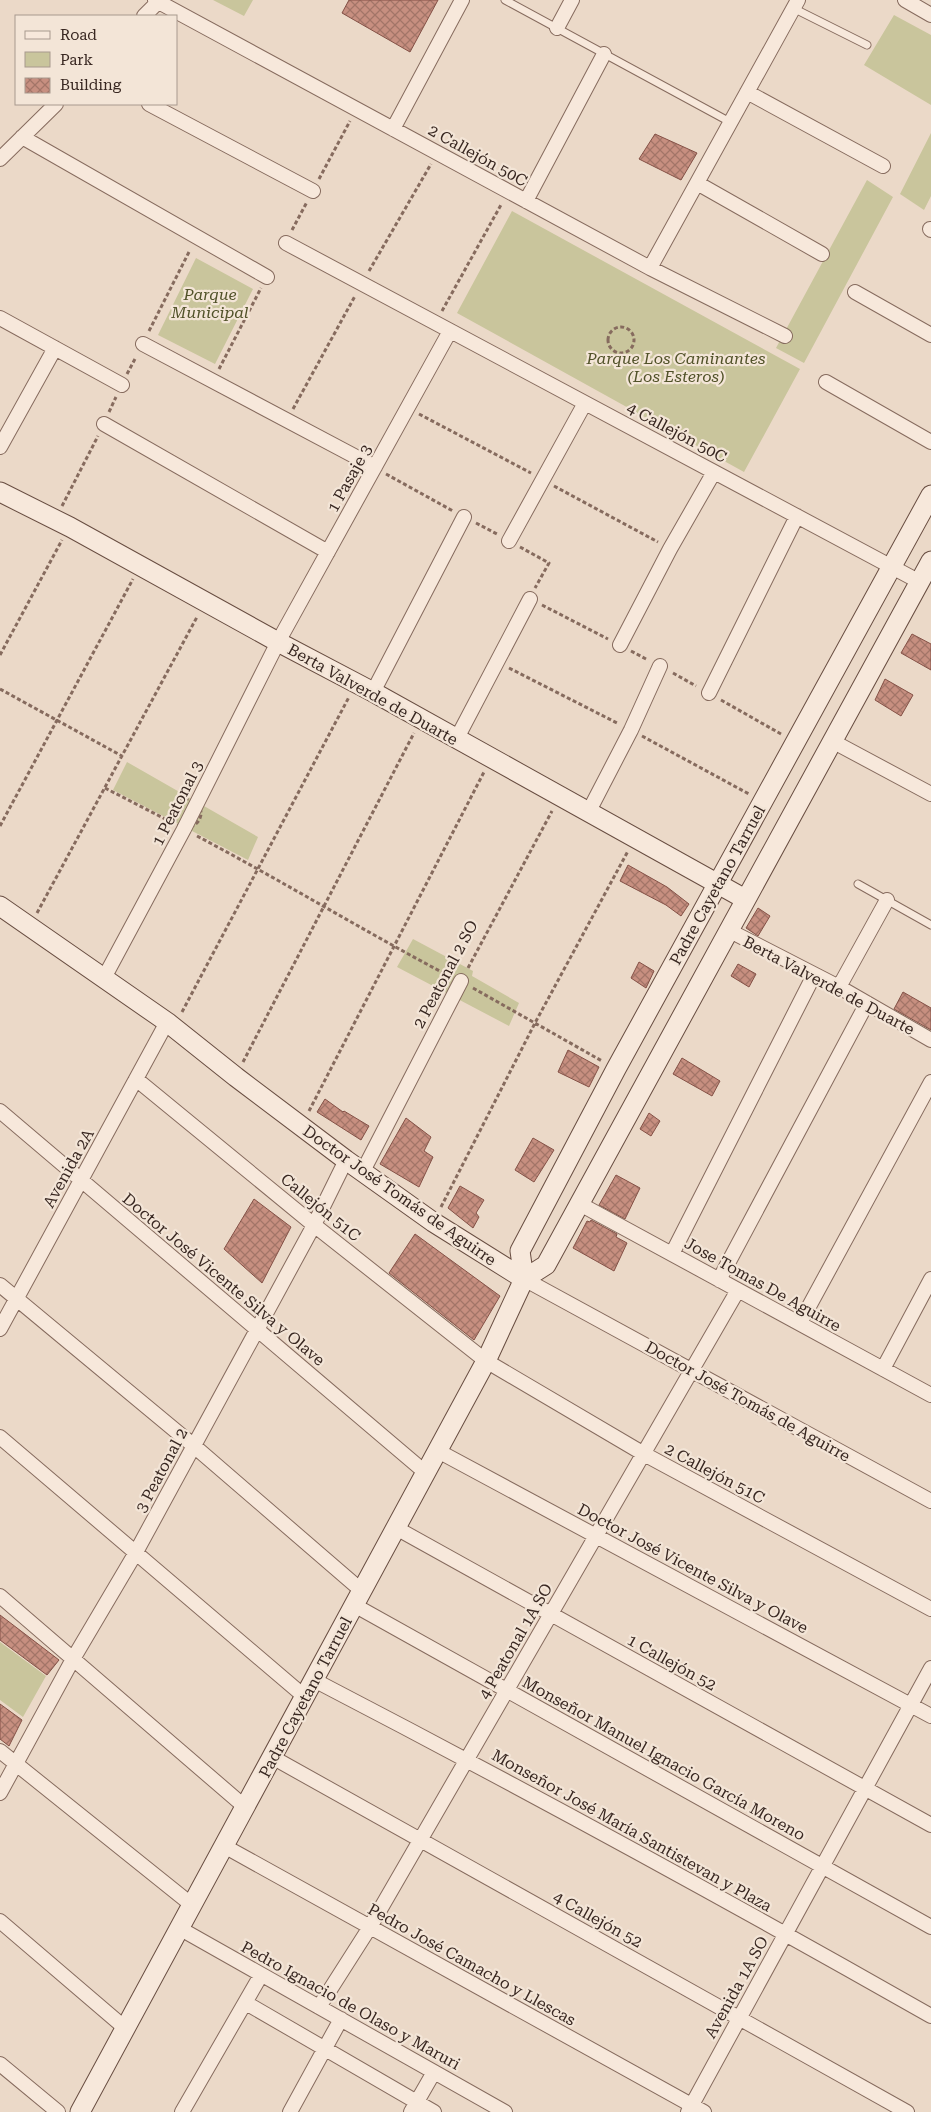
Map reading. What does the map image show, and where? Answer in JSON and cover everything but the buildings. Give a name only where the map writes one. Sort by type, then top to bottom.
[{"type":"street","points":[[393,128],[462,0]]},
{"type":"street","points":[[557,28],[572,0]]},
{"type":"street","points":[[905,0],[931,15]]},
{"type":"street","points":[[145,15],[158,1]]},
{"type":"street","name":"2 Callejón 50C","points":[[158,1],[650,268],[786,336]]},
{"type":"street","points":[[650,268],[795,4]]},
{"type":"street","points":[[526,201],[604,54]]},
{"type":"street","points":[[747,92],[883,166]]},
{"type":"street","points":[[0,159],[55,105]]},
{"type":"street","points":[[151,105],[313,191]]},
{"type":"street","points":[[22,137],[267,276]]},
{"type":"street","points":[[697,183],[822,254]]},
{"type":"street","name":"4 Callejón 50C","points":[[286,243],[920,582]]},
{"type":"street","points":[[855,292],[931,335]]},
{"type":"street","points":[[0,318],[122,385]]},
{"type":"street","name":"1 Pasaje 3","points":[[278,642],[450,331]]},
{"type":"street","points":[[143,344],[375,467]]},
{"type":"street","points":[[0,447],[55,348]]},
{"type":"street","points":[[826,382],[931,442]]},
{"type":"street","points":[[509,540],[585,403]]},
{"type":"street","points":[[104,424],[328,552]]},
{"type":"street","points":[[620,645],[670,549],[714,472]]},
{"type":"street","name":"Berta Valverde de Duarte","points":[[0,492],[70,527],[278,642],[374,692],[456,740],[560,795],[745,899]]},
{"type":"street","name":"Padre Cayetano Tarruel","points":[[524,1279],[520,1251],[616,1069],[931,495]]},
{"type":"street","points":[[709,693],[797,516]]},
{"type":"street","points":[[374,692],[464,517]]},
{"type":"street","name":"Padre Cayetano Tarruel","points":[[80,2112],[438,1452],[486,1361],[524,1279],[546,1265],[578,1203],[931,561]]},
{"type":"street","points":[[456,740],[530,599]]},
{"type":"street","name":"1 Peatonal 3","points":[[104,978],[184,829],[278,642]]},
{"type":"street","points":[[589,811],[631,730],[660,666]]},
{"type":"street","points":[[832,740],[931,794]]},
{"type":"street","points":[[839,987],[887,900]]},
{"type":"street","name":"Doctor José Tomás de Aguirre","points":[[0,906],[170,1025],[346,1160],[433,1222],[524,1279],[931,1501]]},
{"type":"street","name":"Berta Valverde de Duarte","points":[[728,930],[839,987],[931,1040]]},
{"type":"street","points":[[672,1254],[814,975]]},
{"type":"street","name":"2 Peatonal 2 SO","points":[[363,1171],[461,981]]},
{"type":"street","points":[[719,1280],[867,1003]]},
{"type":"street","name":"Avenida 2A","points":[[0,1330],[136,1079],[170,1025]]},
{"type":"street","name":"Callejón 51C","points":[[136,1079],[314,1225],[486,1361]]},
{"type":"street","points":[[800,1324],[931,1082]]},
{"type":"street","name":"Doctor José Vicente Silva y Olave","points":[[0,1111],[426,1473]]},
{"type":"street","name":"3 Peatonal 2","points":[[0,1793],[73,1659],[135,1554],[314,1225],[346,1160]]},
{"type":"street","name":"Jose Tomas De Aguirre","points":[[578,1203],[931,1395]]},
{"type":"street","points":[[883,1369],[931,1279]]},
{"type":"street","name":"Monseñor Manuel Ignacio García Moreno","points":[[0,1285],[194,1446],[358,1598],[507,1690],[931,1927]]},
{"type":"street","name":"4 Peatonal 1A SO","points":[[319,2007],[370,1927],[738,1290]]},
{"type":"street","name":"2 Callejón 51C","points":[[486,1361],[644,1454],[931,1609]]},
{"type":"street","points":[[0,1437],[304,1697]]},
{"type":"street","name":"Doctor José Vicente Silva y Olave","points":[[438,1452],[931,1716]]},
{"type":"street","name":"1 Callejón 52","points":[[396,1528],[931,1825]]},
{"type":"street","points":[[0,1596],[245,1807]]},
{"type":"street","name":"Avenida 1A SO","points":[[694,2110],[739,2018],[931,1668]]},
{"type":"street","name":"Monseñor José María Santistevan y Plaza","points":[[314,1680],[467,1759],[786,1933],[931,2016]]},
{"type":"street","points":[[0,1751],[192,1905]]},
{"type":"street","name":"4 Callejón 52","points":[[272,1757],[907,2112]]},
{"type":"street","name":"Pedro José Camacho y Llescas","points":[[224,1846],[694,2110]]},
{"type":"street","points":[[0,1921],[125,2028]]},
{"type":"street","name":"Pedro Ignacio de Olaso y Maruri","points":[[179,1928],[505,2112]]},
{"type":"street","points":[[182,2112],[261,1975]]},
{"type":"street","points":[[246,2003],[324,2048],[414,2107],[434,2112]]},
{"type":"street","points":[[290,2112],[341,2019]]},
{"type":"street","points":[[0,2064],[58,2112]]},
{"type":"street","points":[[414,2107],[434,2072]]},
{"type":"lane","points":[[505,0],[730,122]]},
{"type":"lane","points":[[795,4],[867,45]]},
{"type":"lane","points":[[858,884],[931,925]]},
{"type":"path","points":[[436,323],[508,192]]},
{"type":"path","points":[[617,327],[625,327],[633,336],[633,344],[625,352],[616,352],[612,350],[608,342],[610,333],[617,327]]},
{"type":"path","points":[[0,655],[70,527]]},
{"type":"path","points":[[0,826],[141,566]]},
{"type":"path","points":[[530,599],[620,645]]},
{"type":"path","points":[[30,927],[206,601]]},
{"type":"path","points":[[170,1025],[258,868],[356,684]]},
{"type":"path","points":[[0,689],[122,756]]},
{"type":"path","points":[[236,1077],[421,719]]},
{"type":"path","points":[[301,1126],[491,758]]},
{"type":"path","points":[[105,788],[258,868],[393,946],[461,981],[616,1069]]},
{"type":"path","name":"2 Peatonal 2 SO","points":[[461,981],[560,795]]},
{"type":"path","points":[[433,1222],[535,1023],[635,838]]},
{"type":"green space","points":[[213,0],[253,0],[244,16]]},
{"type":"green space","points":[[894,15],[931,35],[931,105],[864,65]]},
{"type":"green space","points":[[931,133],[931,196],[924,210],[900,194]]},
{"type":"green space","points":[[867,180],[893,197],[804,363],[776,348]]},
{"type":"green space","name":"Parque Los Caminantes (Los Esteros)","points":[[512,211],[800,369],[744,472],[457,313]]},
{"type":"green space","name":"Parque Municipal","points":[[196,258],[253,289],[215,364],[158,335]]},
{"type":"green space","points":[[127,762],[258,837],[248,860],[113,790]]},
{"type":"green space","points":[[413,939],[473,971],[472,976],[519,1003],[509,1026],[397,967]]},
{"type":"green space","points":[[0,1642],[46,1676],[23,1717],[0,1700]]}]
